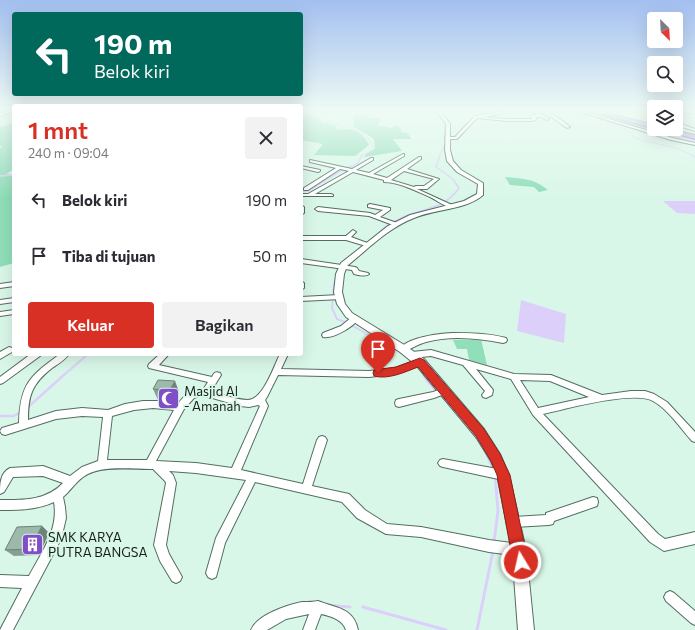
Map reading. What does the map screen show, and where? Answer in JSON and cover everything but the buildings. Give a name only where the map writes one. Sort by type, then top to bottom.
[{"type":"main road","points":[[449,141],[449,158],[453,166],[477,180],[481,184],[481,193],[478,197],[466,202],[446,204],[393,223],[339,268],[339,281],[334,297],[344,310],[351,323],[411,355],[440,393],[480,433],[496,458],[497,474],[514,522],[519,550],[526,630]]},
{"type":"street","points":[[674,139],[695,144]]},
{"type":"street","points":[[369,175],[403,155]]},
{"type":"street","points":[[386,180],[420,158]]},
{"type":"street","points":[[309,194],[372,160]]},
{"type":"street","points":[[310,162],[342,167],[386,180],[446,204]]},
{"type":"street","points":[[306,189],[342,167]]},
{"type":"street","points":[[303,168],[318,171]]},
{"type":"street","points":[[303,171],[308,169]]},
{"type":"street","points":[[403,169],[437,179],[425,188],[414,186],[408,188]]},
{"type":"street","points":[[303,195],[331,195]]},
{"type":"street","points":[[370,206],[388,209],[377,216]]},
{"type":"street","points":[[318,209],[377,216],[393,223]]},
{"type":"street","points":[[353,220],[360,213]]},
{"type":"street","points":[[347,238],[353,232]]},
{"type":"street","points":[[303,238],[347,238],[366,244]]},
{"type":"street","points":[[303,261],[339,268],[356,269],[356,272],[366,274]]},
{"type":"street","points":[[0,286],[12,284]]},
{"type":"street","points":[[303,301],[334,297]]},
{"type":"street","points":[[0,302],[12,300]]},
{"type":"street","points":[[0,314],[12,312]]},
{"type":"street","points":[[326,335],[351,323]]},
{"type":"street","points":[[276,372],[368,374],[396,371],[411,355],[418,341],[439,337],[474,336],[503,340]]},
{"type":"street","points":[[0,356],[9,350]]},
{"type":"street","points":[[411,355],[427,352],[514,377],[551,378],[601,398]]},
{"type":"street","points":[[0,381],[34,356]]},
{"type":"street","points":[[23,416],[27,388],[31,381],[62,356]]},
{"type":"street","points":[[163,356],[152,366],[215,377],[205,394]]},
{"type":"street","points":[[153,465],[180,408],[190,395],[205,394],[246,404],[255,403],[264,395],[283,356]]},
{"type":"street","points":[[466,363],[489,390],[489,393],[486,395]]},
{"type":"street","points":[[514,377],[536,412],[654,538],[664,544],[695,538]]},
{"type":"street","points":[[398,403],[440,393]]},
{"type":"street","points":[[536,412],[601,398],[645,394],[654,397],[695,438]]},
{"type":"street","points":[[236,473],[252,432],[263,412],[264,406],[260,400]]},
{"type":"street","points":[[5,431],[23,416],[56,415],[71,412],[108,414],[115,410],[136,406],[180,408]]},
{"type":"street","points":[[102,465],[108,414]]},
{"type":"street","points":[[306,490],[322,440]]},
{"type":"street","points":[[443,463],[497,474]]},
{"type":"street","points":[[0,505],[29,506],[41,502],[57,495],[71,480],[88,468],[102,465],[153,465],[196,468],[236,473],[252,478],[345,498],[361,514],[386,529],[447,536],[519,550]]},
{"type":"street","points":[[153,465],[169,478],[171,483],[160,545],[164,557],[176,577]]},
{"type":"street","points":[[0,475],[43,471],[71,480]]},
{"type":"street","points":[[0,489],[10,473]]},
{"type":"street","points":[[212,573],[220,542],[252,478]]},
{"type":"street","points":[[6,630],[54,541],[60,526],[61,516],[57,495]]},
{"type":"street","points":[[514,522],[549,520],[550,517],[593,502]]},
{"type":"street","points":[[0,581],[32,582]]},
{"type":"street","points":[[670,597],[695,619]]},
{"type":"street","points":[[257,630],[271,619],[284,614],[318,608],[342,615],[349,622],[352,630]]},
{"type":"street","points":[[309,630],[318,608]]},
{"type":"green space","points":[[0,139],[12,139],[12,170],[6,174],[12,175],[12,264],[0,267],[0,148],[3,146],[0,146]]},
{"type":"green space","points":[[303,139],[366,139],[369,145],[355,156],[314,155],[323,144]]},
{"type":"green space","points":[[374,139],[393,139],[402,151],[364,157],[366,154],[375,149]]},
{"type":"green space","points":[[505,177],[533,181],[548,190],[539,192],[534,187],[510,185]]},
{"type":"green space","points":[[481,339],[487,365],[469,360],[467,349],[457,349],[453,340]]},
{"type":"shaded area","points":[[663,201],[695,201],[695,214],[677,213]]},
{"type":"shaded area","points":[[521,300],[566,314],[564,343],[517,331]]},
{"type":"waterway","points":[[362,156],[374,149],[369,139]]},
{"type":"waterway","points":[[440,156],[444,145],[452,139]]},
{"type":"waterway","points":[[640,139],[678,149],[693,156]]},
{"type":"waterway","points":[[303,192],[308,191],[339,172],[358,163],[362,155]]},
{"type":"waterway","points":[[388,225],[408,215],[442,203],[459,188],[453,179],[436,167],[440,155]]},
{"type":"waterway","points":[[0,176],[12,175]]},
{"type":"waterway","points":[[366,244],[386,226]]},
{"type":"waterway","points":[[336,275],[340,266]]},
{"type":"waterway","points":[[334,285],[335,279]]},
{"type":"waterway","points":[[334,284],[332,308],[337,319],[347,323]]},
{"type":"waterway","points":[[351,325],[403,354]]},
{"type":"waterway","points":[[64,375],[86,356]]},
{"type":"waterway","points":[[27,408],[65,374]]},
{"type":"waterway","points":[[423,374],[427,381],[447,402],[480,442]]},
{"type":"waterway","points":[[0,416],[14,416],[22,411]]},
{"type":"waterway","points":[[485,451],[493,469]]},
{"type":"waterway","points":[[495,477],[496,488]]},
{"type":"waterway","points":[[494,542],[498,511],[496,487]]},
{"type":"waterway","points":[[477,630],[493,551]]},
{"type":"waterway","points":[[327,605],[350,607]]},
{"type":"waterway","points":[[363,607],[446,630]]},
{"type":"place","name":"Masjid Al - Amanah","points":[[168,398]]},
{"type":"place","name":"SMK KARYA PUTRA BANGSA","points":[[33,544]]},
{"type":"route","points":[[378,373],[396,371],[420,362],[444,391],[459,406],[480,433],[496,458],[503,475],[514,522],[521,562]]}]
